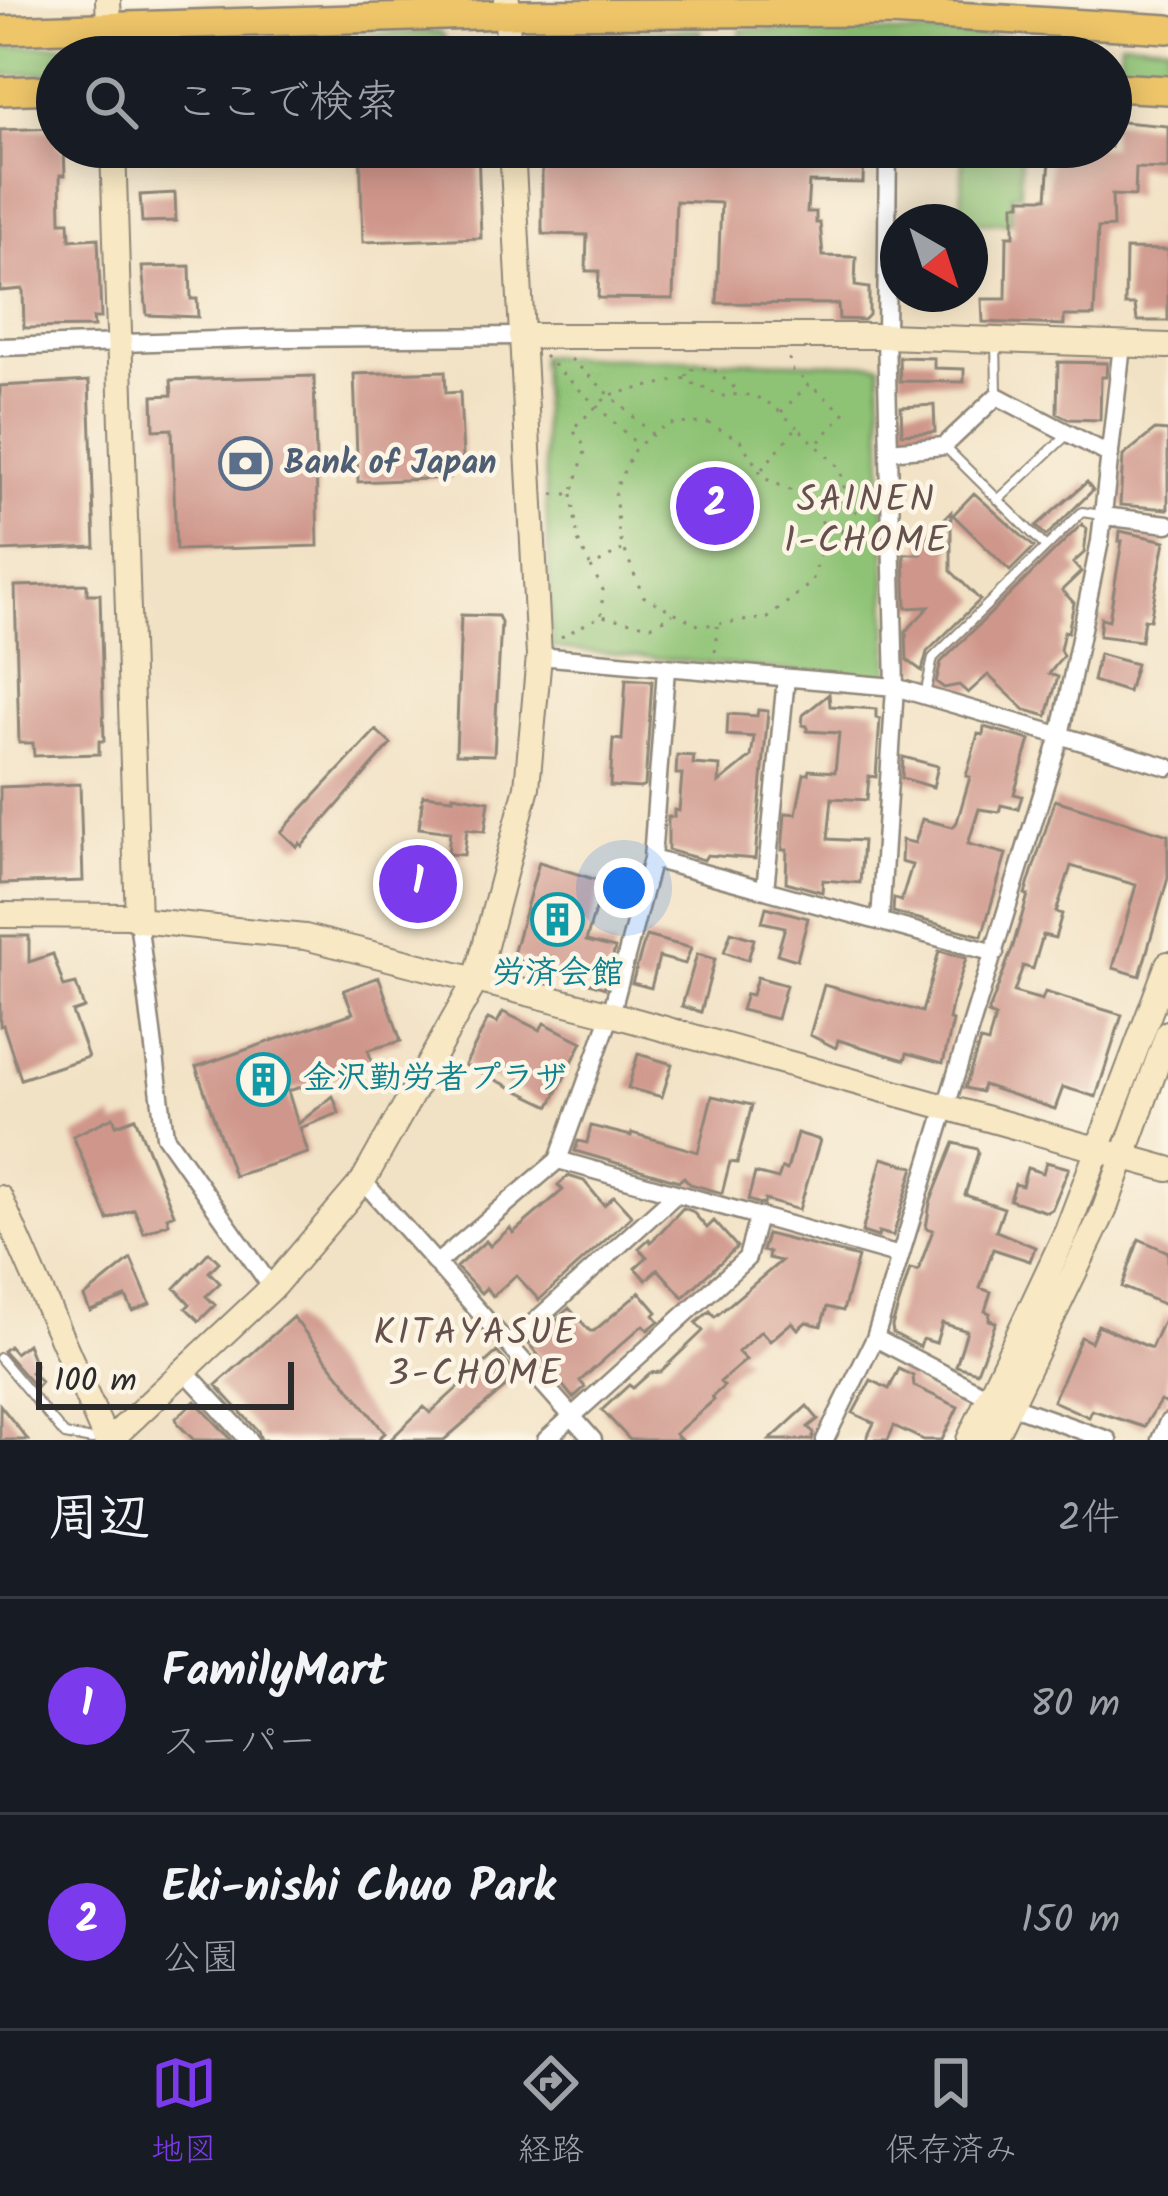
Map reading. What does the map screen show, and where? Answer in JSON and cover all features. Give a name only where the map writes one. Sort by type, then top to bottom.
[{"type":"main road","points":[[0,30],[109,13],[889,6],[1168,29]]},
{"type":"main road","points":[[1132,88],[1168,90]]},
{"type":"main road","points":[[0,92],[36,90]]},
{"type":"street","points":[[114,168],[138,920],[165,1136],[272,1288]]},
{"type":"street","points":[[0,1198],[108,1440],[272,1288],[363,1181],[476,980],[527,787],[539,656],[529,343],[514,168]]},
{"type":"street","points":[[880,921],[895,687],[886,337],[888,168]]},
{"type":"street","points":[[0,347],[886,337],[1168,346]]},
{"type":"street","points":[[825,1440],[875,1338],[1060,736],[1103,516],[1122,345]]},
{"type":"street","points":[[889,451],[944,446],[997,395],[1110,454]]},
{"type":"street","points":[[1103,516],[1168,524]]},
{"type":"street","points":[[539,656],[895,687],[1168,767]]},
{"type":"street","points":[[436,1264],[557,1160],[611,1015],[652,859],[666,668]]},
{"type":"street","points":[[765,890],[786,678]]},
{"type":"street","points":[[652,859],[995,952]]},
{"type":"street","points":[[0,915],[130,916],[305,937],[611,1015],[1168,1168]]},
{"type":"street","points":[[1112,1153],[1168,964]]},
{"type":"street","points":[[969,1440],[1000,1401],[1168,1034]]},
{"type":"street","points":[[557,1160],[900,1256]]},
{"type":"street","points":[[363,1181],[593,1440]]},
{"type":"street","points":[[509,1345],[676,1194]]},
{"type":"street","points":[[546,1440],[747,1258],[758,1217]]},
{"type":"street","points":[[875,1338],[1000,1401],[1108,1440]]},
{"type":"street","points":[[185,1371],[249,1440]]},
{"type":"street","points":[[994,1440],[1000,1401]]},
{"type":"street","points":[[1160,1440],[1168,1422]]},
{"type":"lane","points":[[996,340],[997,395]]},
{"type":"lane","points":[[998,500],[1069,433]]},
{"type":"lane","points":[[944,446],[1046,548]]},
{"type":"lane","points":[[925,694],[933,658],[1082,512],[1103,516]]},
{"type":"lane","points":[[0,1358],[65,1435],[92,1440]]},
{"type":"path","points":[[529,343],[638,446]]},
{"type":"path","points":[[786,348],[791,369],[844,413],[816,446]]},
{"type":"path","points":[[567,355],[653,435]]},
{"type":"path","points":[[740,393],[712,368],[686,370],[687,378],[698,388],[709,387],[717,397],[740,393],[765,398],[781,412],[840,468],[850,519]]},
{"type":"path","points":[[601,616],[603,590],[578,541],[572,494],[586,448],[572,429],[609,394],[687,378]]},
{"type":"path","points":[[781,412],[809,384]]},
{"type":"path","points":[[708,423],[740,440],[764,478],[810,499],[826,531],[812,581],[768,618],[700,626],[643,596],[619,536],[615,490],[638,446],[667,424],[708,423]]},
{"type":"path","points":[[760,472],[797,428]]},
{"type":"path","points":[[550,494],[572,494]]},
{"type":"path","points":[[826,531],[842,531],[865,499],[876,498]]},
{"type":"path","points":[[591,567],[624,548]]},
{"type":"path","points":[[559,638],[601,616],[652,626],[675,613]]},
{"type":"path","points":[[714,664],[717,624]]},
{"type":"green space","points":[[741,29],[1002,36],[741,36]]},
{"type":"green space","points":[[701,30],[701,36],[574,36],[574,31]]},
{"type":"green space","points":[[440,32],[444,36],[308,36]]},
{"type":"green space","points":[[1132,42],[1168,44],[1168,71],[1132,70]]},
{"type":"green space","points":[[36,46],[36,74],[0,75],[0,47]]},
{"type":"green space","points":[[962,168],[1021,168],[1020,194],[1012,194],[1011,223],[988,223],[988,204],[961,204]]},
{"type":"green space","points":[[540,356],[880,364],[889,681],[552,648]]},
{"type":"building","points":[[1132,123],[1168,126],[1168,169],[1136,168],[1135,196],[1112,195],[1113,227],[1098,228],[1094,316],[1064,316],[1064,325],[983,322],[988,299],[1006,299],[1007,236],[1014,236],[1014,204],[1021,204],[1021,198],[1047,198],[1049,168],[1132,168]]},
{"type":"building","points":[[36,129],[36,168],[65,168],[65,175],[60,175],[61,222],[69,222],[70,240],[98,238],[101,318],[93,318],[94,327],[24,328],[23,289],[0,291],[0,130]]},
{"type":"building","points":[[361,168],[479,168],[481,238],[363,242]]},
{"type":"building","points":[[542,168],[863,168],[863,183],[809,182],[807,212],[816,212],[816,223],[820,223],[823,256],[856,257],[855,286],[869,288],[869,315],[864,320],[839,319],[838,304],[717,303],[721,203],[676,201],[673,299],[598,298],[599,271],[586,271],[587,235],[543,234]]},
{"type":"building","points":[[175,193],[176,221],[142,222],[140,195]]},
{"type":"building","points":[[1126,249],[1168,250],[1168,321],[1137,321],[1135,305],[1125,305]]},
{"type":"building","points":[[190,266],[191,299],[197,299],[198,317],[147,315],[142,267]]},
{"type":"building","points":[[899,357],[934,358],[934,368],[964,369],[964,382],[900,381]]},
{"type":"building","points":[[1058,362],[1107,363],[1106,377],[1101,377],[1100,420],[1069,419],[1057,413]]},
{"type":"building","points":[[445,371],[446,393],[460,392],[463,458],[448,459],[449,478],[358,482],[354,374]]},
{"type":"building","points":[[314,376],[318,546],[176,550],[172,429],[154,430],[153,396],[172,395],[171,380]]},
{"type":"building","points":[[89,381],[95,547],[1,551],[0,386]]},
{"type":"building","points":[[934,405],[935,432],[902,434],[901,407]]},
{"type":"building","points":[[1155,430],[1168,431],[1168,509],[1120,505],[1123,456]]},
{"type":"building","points":[[1087,482],[1093,490],[1046,536],[1036,526]]},
{"type":"building","points":[[974,493],[1034,547],[1010,571],[953,515]]},
{"type":"building","points":[[951,512],[951,571],[980,600],[927,652],[922,671],[907,660],[906,631],[929,607],[906,608],[904,554],[921,554],[921,543]]},
{"type":"building","points":[[1082,524],[1087,529],[1084,553],[1073,563],[1081,572],[1062,590],[1074,603],[1060,650],[1063,656],[1049,674],[1058,677],[1047,716],[1025,710],[988,675],[968,693],[959,685],[944,688],[936,682],[941,662]]},
{"type":"building","points":[[1120,531],[1165,541],[1150,620],[1144,619],[1141,641],[1099,636],[1101,618],[1109,620]]},
{"type":"building","points":[[87,584],[87,594],[100,594],[104,741],[99,741],[99,754],[34,756],[33,743],[19,743],[15,586]]},
{"type":"building","points":[[461,615],[498,616],[501,622],[494,755],[456,754]]},
{"type":"building","points":[[1099,654],[1136,664],[1128,692],[1093,681]]},
{"type":"building","points":[[626,679],[652,681],[645,786],[640,788],[610,786],[613,739],[622,740]]},
{"type":"building","points":[[829,694],[830,706],[876,709],[880,719],[876,777],[869,776],[867,800],[832,798],[828,839],[863,841],[860,883],[823,880],[822,892],[786,882],[787,850],[782,850],[785,813],[796,814],[804,774],[809,770],[835,772],[839,733],[807,731],[802,725],[803,715]]},
{"type":"building","points":[[758,710],[768,711],[755,859],[707,855],[704,860],[668,850],[668,817],[679,811],[682,774],[676,774],[677,755],[694,756],[693,764],[720,766],[719,783],[751,757],[754,737],[727,735],[728,714],[757,716]]},
{"type":"building","points":[[984,727],[1030,740],[1014,794],[1022,796],[1018,809],[1001,805],[999,812],[979,809],[968,844],[1006,854],[982,936],[893,912],[894,898],[901,901],[912,865],[901,862],[902,840],[915,843],[922,819],[953,827],[957,822],[970,777],[966,776]]},
{"type":"building","points":[[376,730],[391,744],[297,847],[281,832]]},
{"type":"building","points":[[903,757],[938,766],[933,787],[902,778]]},
{"type":"building","points":[[80,784],[83,881],[0,884],[0,787]]},
{"type":"building","points":[[423,795],[489,801],[485,831],[467,829],[464,855],[448,854],[450,832],[419,828]]},
{"type":"building","points":[[1055,800],[1168,835],[1168,878],[1140,976],[1113,968],[1136,885],[1071,866],[1056,912],[1062,914],[1055,938],[1043,935],[1033,969],[1023,966],[1014,992],[1042,1000],[1045,992],[1122,1015],[1096,1097],[1063,1087],[1055,1109],[983,1085],[981,1092],[965,1088],[980,1041],[988,1043],[995,1017],[988,1014]]},
{"type":"building","points":[[403,859],[430,863],[423,905],[396,901]]},
{"type":"building","name":"労済会館","points":[[539,862],[603,882],[586,941],[615,948],[605,988],[512,958]]},
{"type":"building","points":[[766,907],[808,918],[797,960],[777,954],[785,927],[762,922]]},
{"type":"building","points":[[731,932],[754,939],[748,960],[724,952]]},
{"type":"building","points":[[0,936],[29,936],[29,962],[53,954],[64,987],[76,984],[84,1008],[72,1012],[88,1057],[21,1079],[0,1026]]},
{"type":"building","points":[[646,936],[691,948],[685,964],[659,957],[651,988],[632,983]]},
{"type":"building","points":[[939,951],[966,958],[952,1004],[943,1063],[907,1053],[905,1060],[838,1040],[836,1048],[810,1035],[824,985],[922,1012]]},
{"type":"building","points":[[697,954],[715,959],[701,1012],[682,1006]]},
{"type":"building","name":"金沢勤労者プラザ","points":[[379,977],[401,1041],[368,1050],[373,1065],[288,1091],[298,1124],[333,1096],[339,1113],[300,1128],[308,1153],[234,1176],[196,1067],[353,1013],[344,990]]},
{"type":"building","points":[[757,977],[786,985],[777,1019],[741,1010]]},
{"type":"building","points":[[503,1012],[540,1030],[544,1023],[582,1042],[550,1106],[465,1065],[488,1019],[497,1023]]},
{"type":"building","points":[[638,1054],[672,1064],[662,1097],[628,1088]]},
{"type":"building","points":[[712,1096],[752,1105],[737,1163],[730,1162],[722,1193],[690,1184],[684,1177],[679,1181],[575,1151],[578,1141],[587,1143],[591,1126],[698,1152]]},
{"type":"building","points":[[113,1117],[116,1125],[135,1118],[174,1214],[167,1217],[169,1223],[144,1233],[134,1209],[108,1220],[73,1136]]},
{"type":"building","points":[[797,1133],[820,1140],[799,1210],[748,1200],[755,1173],[778,1179],[782,1168],[787,1170]]},
{"type":"building","points":[[954,1143],[978,1153],[965,1195],[1004,1208],[996,1231],[1035,1247],[1030,1261],[993,1249],[980,1288],[991,1292],[985,1311],[996,1322],[977,1372],[956,1366],[967,1331],[942,1323],[936,1343],[923,1339],[920,1347],[893,1333],[892,1326],[910,1269],[918,1271],[933,1230],[926,1228],[930,1203]]},
{"type":"building","points":[[882,1158],[914,1167],[893,1236],[879,1232],[878,1237],[862,1232]]},
{"type":"building","points":[[1046,1162],[1069,1168],[1052,1209],[1047,1212],[1010,1200],[1015,1184],[1022,1186],[1027,1168],[1043,1173]]},
{"type":"building","points":[[568,1176],[584,1181],[604,1205],[614,1196],[632,1216],[539,1300],[516,1275],[493,1296],[486,1288],[481,1293],[456,1267],[486,1241],[490,1246],[510,1228],[513,1233],[563,1190],[558,1185]]},
{"type":"building","points":[[683,1208],[707,1228],[714,1221],[737,1247],[683,1297],[658,1269],[646,1280],[635,1268],[647,1257],[639,1248],[651,1242]]},
{"type":"building","points":[[767,1234],[858,1257],[843,1311],[827,1307],[821,1326],[806,1322],[798,1329],[792,1322],[770,1341],[761,1331],[738,1352],[746,1360],[720,1382],[724,1386],[714,1400],[675,1434],[681,1440],[630,1440],[602,1410],[629,1385],[633,1388],[650,1373],[660,1372],[703,1331],[696,1323],[710,1311],[715,1317],[781,1261],[762,1251]]},
{"type":"building","points":[[1139,1239],[1168,1252],[1168,1306],[1122,1287]]},
{"type":"building","points":[[209,1252],[219,1262],[209,1272],[220,1283],[206,1296],[215,1305],[199,1321],[175,1288]]},
{"type":"building","points":[[131,1259],[150,1304],[133,1311],[126,1297],[90,1311],[84,1297]]},
{"type":"building","points":[[640,1292],[659,1321],[648,1330],[643,1325],[580,1381],[585,1387],[573,1398],[529,1344],[569,1308],[594,1331]]},
{"type":"building","points":[[1168,1310],[1168,1404],[1160,1401],[1144,1427],[1092,1410],[1089,1417],[1053,1401],[1081,1337],[1091,1342],[1098,1325],[1151,1348]]},
{"type":"building","points":[[293,1317],[385,1433],[377,1440],[261,1440],[216,1385]]},
{"type":"building","points":[[27,1344],[36,1367],[31,1372],[41,1382],[36,1388],[3,1351],[9,1346],[15,1353]]},
{"type":"building","points":[[497,1352],[518,1376],[444,1440],[390,1440],[424,1407],[430,1413]]},
{"type":"building","points":[[899,1369],[913,1376],[914,1386],[958,1407],[942,1440],[924,1440],[894,1426],[888,1440],[866,1440],[874,1423],[853,1413],[871,1380],[889,1389]]},
{"type":"building","points":[[195,1401],[232,1440],[194,1440],[178,1424],[176,1418]]},
{"type":"building","points":[[0,1405],[28,1440],[0,1440]]},
{"type":"building","points":[[807,1406],[818,1419],[808,1427],[814,1433],[812,1440],[770,1440]]},
{"type":"place","name":"Bank of Japan","points":[[245,464]]},
{"type":"place","name":"Eki-nishi Chuo Park","points":[[715,506]]},
{"type":"place","name":"FamilyMart","points":[[418,884]]},
{"type":"place","name":"労済会館","points":[[558,920]]},
{"type":"place","name":"金沢勤労者プラザ","points":[[264,1079]]},
{"type":"district","name":"SAINEN 1-CHOME","points":[[867,522]]},
{"type":"district","name":"KITAYASUE 3-CHOME","points":[[476,1354]]}]
